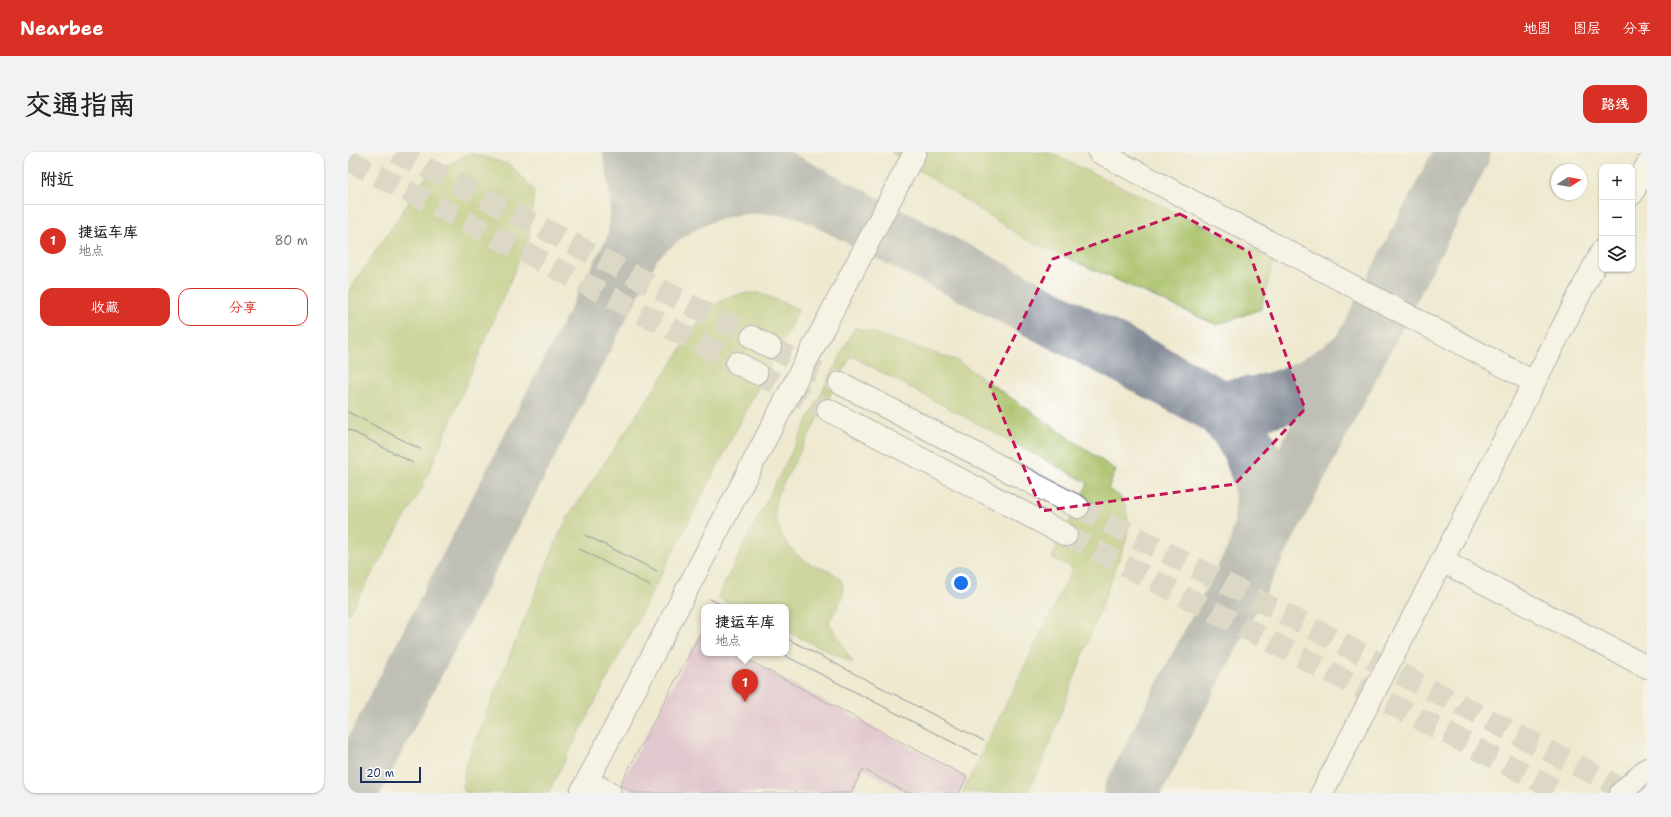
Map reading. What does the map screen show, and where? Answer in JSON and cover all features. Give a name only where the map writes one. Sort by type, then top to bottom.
[{"type":"lane","points":[[610,793],[584,787],[915,152]]},
{"type":"lane","points":[[1099,152],[1534,382]]},
{"type":"lane","points":[[1635,188],[1647,165]]},
{"type":"lane","points":[[1322,793],[1599,257]]},
{"type":"lane","points":[[840,383],[1078,506]]},
{"type":"lane","points":[[828,410],[1066,534]]},
{"type":"lane","points":[[1442,561],[1647,667]]},
{"type":"lane","points":[[1621,793],[1647,769]]},
{"type":"highlighted area","points":[[1180,214],[1249,252],[1305,409],[1235,484],[1042,511],[990,386],[1053,259]]},
{"type":"green space","points":[[891,152],[1048,152],[1274,259],[1261,309],[1217,325],[1025,239]]},
{"type":"green space","points":[[470,153],[511,165],[534,191],[529,237],[421,490],[348,615],[348,292],[426,177]]},
{"type":"green space","points":[[749,293],[760,293],[799,309],[548,793],[465,793],[463,786],[465,766],[560,532],[570,514],[706,312],[716,304],[726,299]]},
{"type":"green space","points":[[855,327],[956,360],[1116,470],[1108,489],[1120,497],[1126,508],[1128,524],[1126,541],[1041,766],[1027,793],[962,793],[1073,568],[1052,558],[1088,483],[851,356],[777,495],[775,510],[778,526],[786,542],[792,549],[804,560],[834,574],[841,581],[843,586],[842,595],[839,605],[829,622],[853,663],[789,632],[789,604],[729,604],[717,598]]},
{"type":"building","points":[[700,634],[701,656],[741,656],[967,777],[959,793],[907,793],[863,769],[851,793],[635,793],[620,785]]},
{"type":"building","points":[[1647,780],[1647,793],[1632,793]]},
{"type":"taxiway","points":[[630,152],[635,173],[638,205],[635,238]]},
{"type":"taxiway","points":[[350,793],[682,152]]},
{"type":"taxiway","points":[[731,152],[1219,407],[1237,427],[1250,450],[1259,475],[1263,502],[1261,528],[1258,542]]},
{"type":"taxiway","points":[[1131,793],[1463,152]]},
{"type":"taxiway","points":[[640,238],[675,210],[693,200],[712,193],[731,188],[752,186],[797,190]]},
{"type":"taxiway","points":[[1219,407],[1259,403],[1277,399],[1293,393],[1310,386],[1325,377],[1358,353]]},
{"type":"tunnel","points":[[396,152],[752,337]]},
{"type":"tunnel","points":[[348,160],[737,363]]},
{"type":"tunnel","points":[[770,347],[840,383]]},
{"type":"tunnel","points":[[756,373],[828,410]]},
{"type":"tunnel","points":[[1078,507],[1630,793]]},
{"type":"tunnel","points":[[1066,535],[1562,793]]},
{"type":"tram line","points":[[348,412],[420,449]]},
{"type":"tram line","points":[[348,429],[413,463]]},
{"type":"tram line","points":[[585,535],[657,571]]},
{"type":"tram line","points":[[578,548],[650,586]]},
{"type":"tram line","points":[[710,599],[720,604]]},
{"type":"tram line","points":[[789,640],[984,741]]},
{"type":"tram line","points":[[786,656],[977,755]]},
{"type":"place","name":"捷运车库","points":[[745,702]]}]
